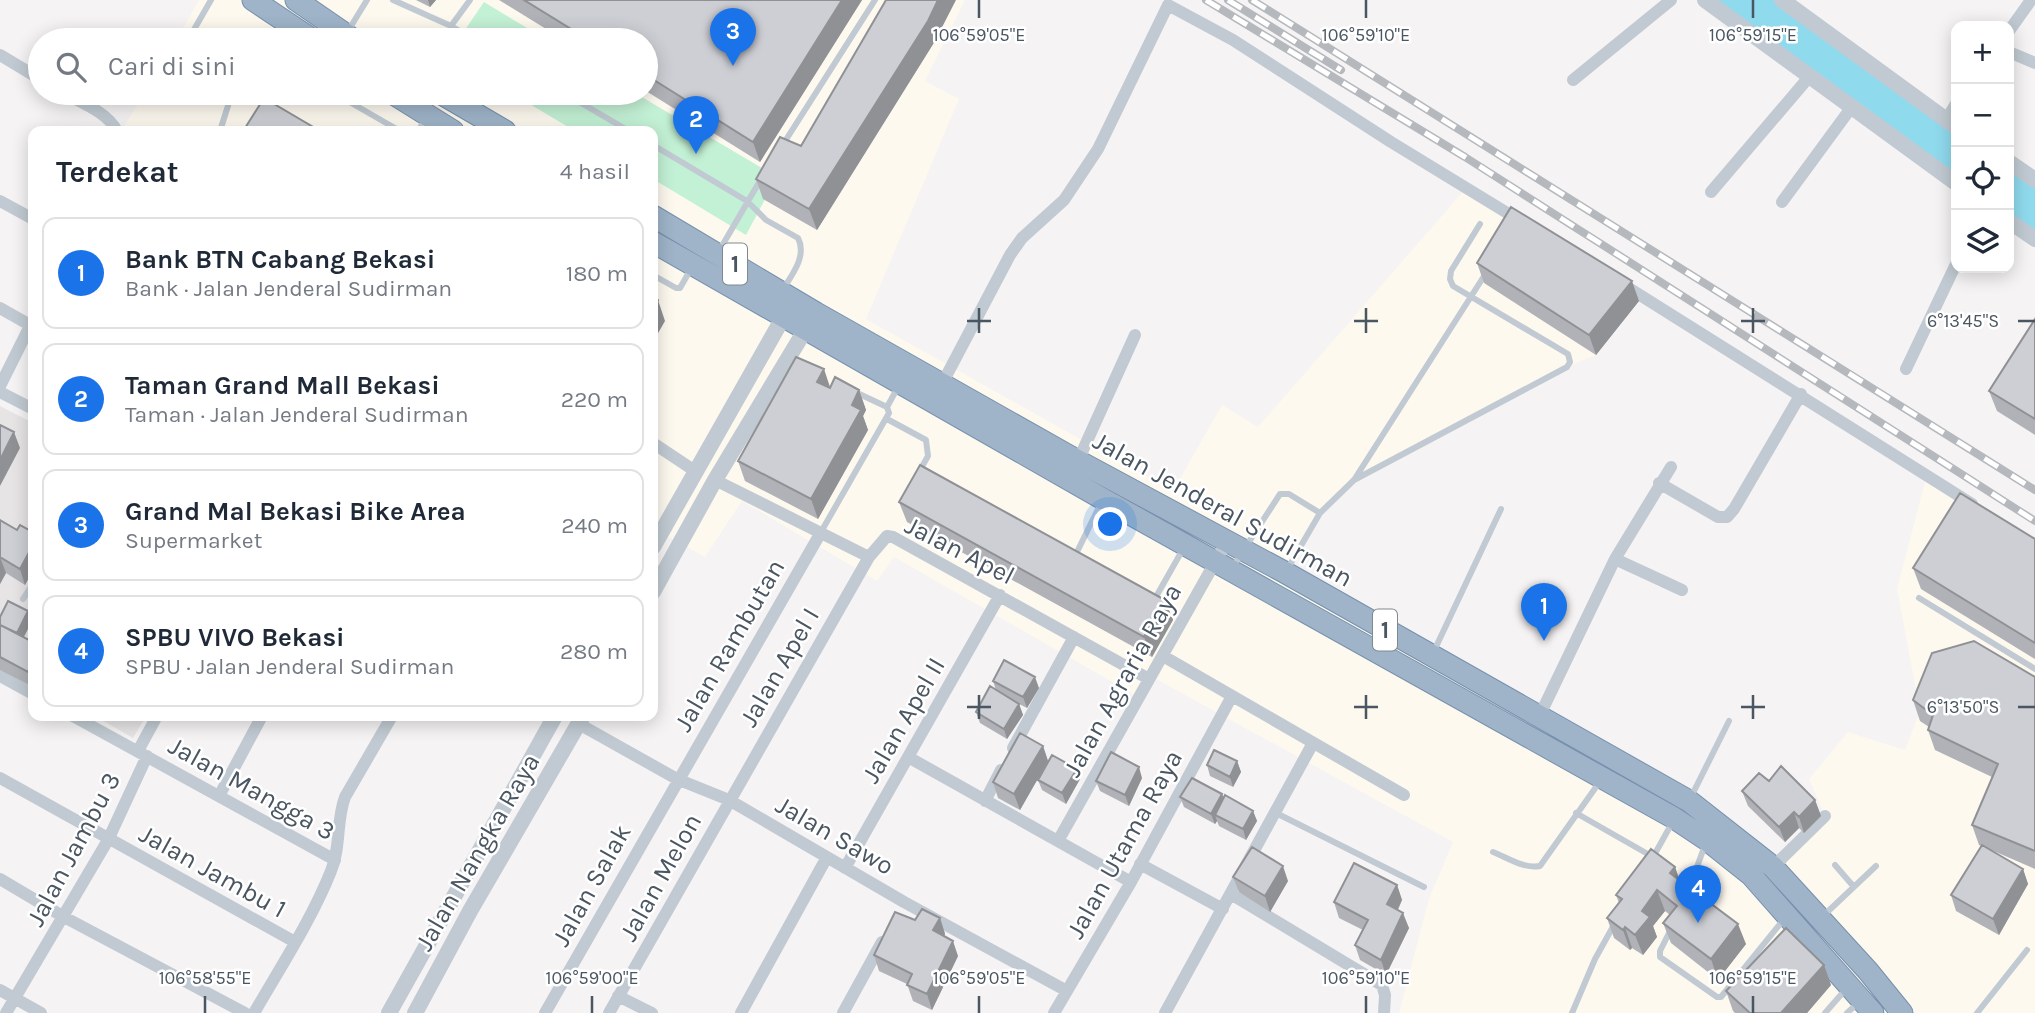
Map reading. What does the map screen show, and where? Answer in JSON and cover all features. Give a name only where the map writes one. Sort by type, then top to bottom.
[{"type":"highway","points":[[253,0],[295,28]]},
{"type":"highway","points":[[296,0],[334,28]]},
{"type":"highway","points":[[404,105],[423,124]]},
{"type":"highway","points":[[461,105],[496,126]]},
{"type":"highway","name":"Jalan Jenderal Sudirman","points":[[658,219],[717,253],[901,383],[1707,839],[1751,875],[1787,914],[1858,1002]]},
{"type":"highway","name":"Jalan Jenderal Sudirman","points":[[658,245],[694,264],[786,302]]},
{"type":"highway","name":"Jalan Jenderal Sudirman","points":[[811,321],[942,384],[1286,573],[1689,801],[1773,867],[1902,1013]]},
{"type":"street","points":[[1573,80],[1671,0]]},
{"type":"street","points":[[1705,0],[1951,179]]},
{"type":"street","points":[[1782,0],[1951,123]]},
{"type":"street","points":[[2014,24],[2031,0]]},
{"type":"street","points":[[942,384],[1010,255],[1022,238],[1065,200],[1098,149],[1168,5],[1233,40],[1391,142],[1538,232]]},
{"type":"street","points":[[2014,54],[2035,63]]},
{"type":"street","points":[[0,55],[28,72]]},
{"type":"street","points":[[1711,192],[1809,77]]},
{"type":"street","points":[[85,105],[111,121],[114,126]]},
{"type":"street","points":[[1782,202],[1851,108]]},
{"type":"street","points":[[2014,165],[2035,180]]},
{"type":"street","points":[[0,201],[28,216]]},
{"type":"street","points":[[2014,224],[2035,239]]},
{"type":"street","points":[[1906,369],[1952,273]]},
{"type":"street","points":[[1608,275],[1801,394],[1979,509]]},
{"type":"street","points":[[658,538],[768,348],[786,302]]},
{"type":"street","points":[[0,307],[28,320]]},
{"type":"street","points":[[658,570],[793,362],[811,321]]},
{"type":"street","points":[[0,386],[28,330]]},
{"type":"street","points":[[1078,461],[1135,335]]},
{"type":"street","points":[[0,392],[28,406]]},
{"type":"street","points":[[1659,483],[1718,517],[1727,517],[1801,394]]},
{"type":"street","points":[[658,446],[695,471]]},
{"type":"street","points":[[1539,717],[1615,559],[1671,467]]},
{"type":"street","name":"Jalan Apel","points":[[715,480],[869,557],[883,539],[890,536],[1149,680]]},
{"type":"street","name":"Jalan Rambutan","points":[[677,779],[820,534]]},
{"type":"street","name":"Jalan Agraria Raya","points":[[1058,841],[1163,656],[1236,546]]},
{"type":"street","name":"Jalan Apel I","points":[[729,800],[869,557]]},
{"type":"street","points":[[1615,559],[1682,590]]},
{"type":"street","name":"Jalan Apel II","points":[[845,868],[1000,595]]},
{"type":"street","points":[[985,801],[1074,637]]},
{"type":"street","points":[[1163,656],[1404,795]]},
{"type":"street","points":[[0,676],[28,691]]},
{"type":"street","name":"Jalan Utama Raya","points":[[1054,1013],[1131,881],[1232,696]]},
{"type":"street","name":"Jalan Mangga 3","points":[[82,721],[335,860]]},
{"type":"street","name":"Jalan Jambu 3","points":[[6,1013],[108,840],[155,721]]},
{"type":"street","points":[[219,796],[259,721]]},
{"type":"street","points":[[254,1013],[295,942],[335,860],[341,807],[389,721]]},
{"type":"street","name":"Jalan Nangka Raya","points":[[389,1013],[552,721]]},
{"type":"street","name":"Jalan Nangka Raya","points":[[415,1013],[470,911],[580,721]]},
{"type":"street","name":"Jalan Sawo","points":[[583,721],[677,779],[729,800],[827,857],[901,907],[1067,991]]},
{"type":"street","points":[[1165,1013],[1313,743]]},
{"type":"street","points":[[908,757],[1131,881]]},
{"type":"street","name":"Jalan Jambu 1","points":[[0,778],[295,942]]},
{"type":"street","name":"Jalan Salak","points":[[545,1013],[677,779]]},
{"type":"street","name":"Jalan Melon","points":[[609,1013],[729,800]]},
{"type":"street","points":[[1773,867],[1825,816]]},
{"type":"street","points":[[741,1013],[827,857]]},
{"type":"street","points":[[1140,864],[1223,909]]},
{"type":"street","points":[[0,879],[64,917],[245,1013]]},
{"type":"street","points":[[1231,894],[1382,985],[1385,995],[1384,1013]]},
{"type":"street","points":[[452,900],[470,911]]},
{"type":"street","points":[[843,1013],[886,935]]},
{"type":"street","points":[[416,961],[437,974]]},
{"type":"street","points":[[0,990],[41,1013]]},
{"type":"street","points":[[618,996],[652,1013]]},
{"type":"lane","points":[[195,28],[211,0]]},
{"type":"lane","points":[[352,28],[367,0]]},
{"type":"lane","points":[[393,0],[454,28]]},
{"type":"lane","points":[[451,26],[470,0]]},
{"type":"lane","points":[[777,154],[875,0]]},
{"type":"lane","points":[[222,126],[228,105]]},
{"type":"lane","points":[[355,105],[391,126]]},
{"type":"lane","points":[[585,105],[620,126]]},
{"type":"lane","points":[[658,148],[747,201],[766,220],[801,242],[797,267],[786,302]]},
{"type":"lane","points":[[717,253],[762,178]]},
{"type":"lane","points":[[1354,480],[1567,367],[1570,362],[1568,354],[1453,286],[1451,271],[1480,224]]},
{"type":"lane","points":[[1286,573],[1321,513],[1354,480],[1492,262]]},
{"type":"lane","points":[[658,278],[680,288],[694,264]]},
{"type":"lane","points":[[768,348],[793,362]]},
{"type":"lane","points":[[887,407],[901,383]]},
{"type":"lane","points":[[820,534],[889,413],[887,407],[850,389]]},
{"type":"lane","points":[[887,419],[926,440],[928,456],[917,476]]},
{"type":"lane","points":[[1223,565],[1280,494],[1289,494],[1321,513]]},
{"type":"lane","points":[[1074,558],[1104,499]]},
{"type":"lane","points":[[1431,656],[1501,509]]},
{"type":"lane","points":[[1147,597],[1157,595],[1186,544]]},
{"type":"lane","points":[[1062,551],[1086,564]]},
{"type":"lane","points":[[23,599],[28,592]]},
{"type":"lane","points":[[1919,598],[2035,669]]},
{"type":"lane","points":[[1689,801],[1729,721]]},
{"type":"lane","points":[[1493,852],[1521,864],[1540,866],[1602,779]]},
{"type":"lane","points":[[1276,813],[1424,887]]},
{"type":"lane","points":[[1577,813],[1653,856]]},
{"type":"lane","points":[[1647,868],[1674,818]]},
{"type":"lane","points":[[1686,899],[1707,839]]},
{"type":"lane","points":[[1835,864],[1854,887]]},
{"type":"lane","points":[[1820,918],[1876,866]]},
{"type":"lane","points":[[1572,1013],[1595,959],[1621,914]]},
{"type":"lane","points":[[1675,919],[1660,951],[1660,957],[1717,997],[1721,997],[1787,914]]},
{"type":"lane","points":[[1977,1013],[2027,950]]},
{"type":"lane","points":[[1825,1013],[1858,1002]]},
{"type":"shaded area","points":[[199,0],[965,0],[925,81],[959,99],[866,319],[1173,491],[1222,405],[1258,427],[1467,187],[1643,297],[1596,355],[1567,367],[1354,480],[1320,513],[1286,573],[1539,717],[1773,866],[1825,816],[1809,779],[1848,732],[1905,750],[1920,711],[1897,589],[1927,474],[2035,544],[2035,1013],[1399,1013],[1429,899],[1453,842],[1156,679],[1142,699],[894,557],[877,581],[742,501],[705,557],[658,532],[658,126],[124,126],[137,105],[658,105],[658,28],[183,28]]},
{"type":"shaded area","points":[[0,406],[28,420],[28,678],[0,662]]},
{"type":"shaded area","points":[[104,721],[143,721],[133,738]]},
{"type":"green space","points":[[484,2],[527,28],[466,28]]},
{"type":"green space","points":[[531,105],[655,105],[777,177],[746,235],[658,182],[658,126],[567,126]]},
{"type":"water","points":[[1705,0],[1782,0],[1951,123],[1951,179]]},
{"type":"water","points":[[2014,165],[2035,180],[2035,239],[2014,224]]},
{"type":"building","points":[[524,0],[842,0],[753,142],[658,83],[658,28],[570,28]]},
{"type":"building","points":[[886,0],[938,0],[928,21],[809,209],[756,179],[780,137],[801,146]]},
{"type":"building","points":[[260,105],[276,105],[312,126],[246,126]]},
{"type":"building","points":[[1511,207],[1632,281],[1589,335],[1477,263]]},
{"type":"building","points":[[2035,319],[2035,419],[1989,391]]},
{"type":"building","points":[[796,357],[824,369],[817,382],[830,388],[835,377],[859,390],[852,405],[861,410],[811,499],[738,461]]},
{"type":"building","points":[[0,425],[14,432],[0,460]]},
{"type":"building","points":[[920,465],[1165,600],[1144,637],[899,502]]},
{"type":"building","points":[[1960,493],[2035,539],[2035,643],[1913,568]]},
{"type":"building","points":[[0,520],[17,530],[20,525],[28,529],[28,554],[20,569],[0,557]]},
{"type":"building","points":[[8,601],[28,611],[17,633],[0,625],[0,617]]},
{"type":"building","points":[[0,625],[28,639],[28,672],[0,657]]},
{"type":"building","points":[[1974,641],[2035,677],[2035,851],[1972,825],[1998,764],[1928,730],[1933,715],[1913,700],[1932,653]]},
{"type":"building","points":[[1004,660],[1035,677],[1023,697],[993,681]]},
{"type":"building","points":[[990,686],[1019,704],[1004,729],[976,712]]},
{"type":"building","points":[[1020,733],[1043,746],[1014,794],[993,782]]},
{"type":"building","points":[[1214,750],[1237,761],[1230,777],[1207,765]]},
{"type":"building","points":[[1111,752],[1139,767],[1125,795],[1096,781]]},
{"type":"building","points":[[1052,755],[1077,769],[1062,793],[1038,780]]},
{"type":"building","points":[[1781,766],[1815,800],[1799,817],[1794,812],[1779,827],[1742,791],[1759,773],[1769,781]]},
{"type":"building","points":[[1192,778],[1222,794],[1211,814],[1180,797]]},
{"type":"building","points":[[1225,795],[1253,811],[1243,829],[1215,815]]},
{"type":"building","points":[[1982,845],[2023,869],[1993,919],[1951,895]]},
{"type":"building","points":[[1252,847],[1283,866],[1265,896],[1233,877]]},
{"type":"building","points":[[1651,849],[1675,867],[1670,873],[1738,924],[1711,959],[1663,923],[1677,906],[1657,890],[1642,911],[1650,917],[1635,935],[1607,918],[1622,899],[1616,895]]},
{"type":"building","points":[[1354,863],[1397,885],[1387,904],[1403,913],[1381,960],[1355,945],[1368,920],[1334,902]]},
{"type":"building","points":[[922,909],[940,918],[933,930],[953,941],[927,994],[907,985],[912,974],[874,955],[895,912],[915,920]]},
{"type":"building","points":[[1786,928],[1824,965],[1781,1013],[1750,1013],[1726,991]]},
{"type":"railway","points":[[1206,0],[1465,157],[2035,521]]},
{"type":"railway","points":[[1228,0],[1341,70]]},
{"type":"railway","points":[[1252,0],[2035,490]]},
{"type":"place","name":"Grand Mal Bekasi Bike Area","points":[[733,66]]},
{"type":"place","name":"Taman Grand Mall Bekasi","points":[[696,154]]},
{"type":"place","name":"Bank BTN Cabang Bekasi","points":[[1544,641]]},
{"type":"place","name":"SPBU VIVO Bekasi","points":[[1698,923]]}]
